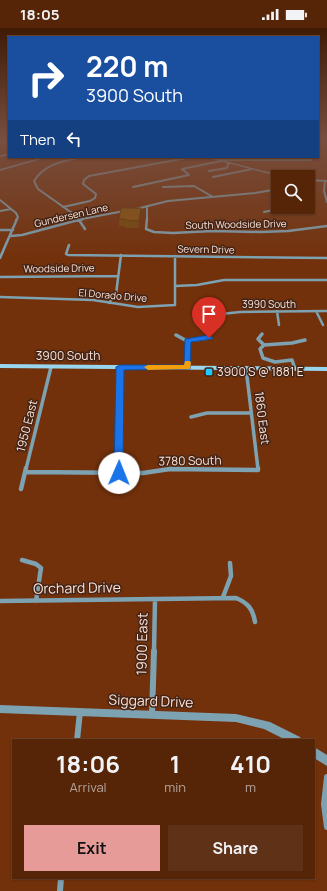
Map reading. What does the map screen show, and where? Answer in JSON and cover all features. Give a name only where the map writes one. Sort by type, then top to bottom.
[{"type":"main road","name":"3900 South","points":[[0,366],[327,369]]},
{"type":"street","points":[[36,178],[34,184],[38,189],[80,220],[85,229]]},
{"type":"street","points":[[63,207],[90,201],[95,198],[96,194],[83,184],[86,178]]},
{"type":"street","points":[[133,187],[174,178]]},
{"type":"street","points":[[315,180],[326,181],[324,191],[327,202]]},
{"type":"street","points":[[163,187],[194,186],[213,197]]},
{"type":"street","name":"Gundersen Lane","points":[[10,236],[22,235],[80,220],[168,201],[255,194],[271,191]]},
{"type":"street","points":[[0,200],[12,209],[18,217],[0,258]]},
{"type":"street","name":"South Woodside Drive","points":[[147,206],[146,229],[154,232],[274,232],[327,226]]},
{"type":"street","points":[[0,211],[12,209]]},
{"type":"street","points":[[264,212],[271,210]]},
{"type":"street","points":[[0,230],[13,230]]},
{"type":"street","name":"Severn Drive","points":[[68,245],[67,255],[84,256],[121,255],[327,258]]},
{"type":"street","points":[[109,303],[115,297],[121,255]]},
{"type":"street","name":"El Dorado Drive","points":[[0,297],[93,300],[138,307],[175,305],[175,256]]},
{"type":"street","name":"Woodside Drive","points":[[0,277],[118,276]]},
{"type":"street","points":[[175,286],[197,285],[224,280],[327,280]]},
{"type":"street","points":[[316,311],[323,325]]},
{"type":"street","name":"3990 South","points":[[212,315],[234,312],[327,311]]},
{"type":"street","points":[[277,312],[280,325]]},
{"type":"street","points":[[262,334],[258,339],[264,345]]},
{"type":"street","points":[[176,335],[187,340],[209,338]]},
{"type":"street","points":[[187,340],[188,368]]},
{"type":"street","points":[[295,369],[292,360],[275,362],[263,358],[260,349],[264,345],[292,343],[305,340]]},
{"type":"street","name":"1950 East","points":[[21,489],[52,367]]},
{"type":"street","points":[[119,473],[120,367]]},
{"type":"street","name":"1860 East","points":[[246,368],[258,470]]},
{"type":"street","points":[[191,417],[207,413],[251,413]]},
{"type":"street","name":"3780 South","points":[[26,472],[143,473],[170,470],[258,470]]},
{"type":"street","points":[[22,560],[36,564],[41,568],[36,601]]},
{"type":"street","points":[[224,597],[233,570],[230,563]]},
{"type":"street","name":"Orchard Drive","points":[[0,600],[36,601],[236,598],[246,602],[254,613],[255,622]]},
{"type":"street","name":"1900 East","points":[[152,715],[155,599]]},
{"type":"street","name":"Siggard Drive","points":[[0,709],[246,719],[266,725],[294,739]]},
{"type":"street","points":[[77,739],[80,712]]},
{"type":"street","points":[[315,753],[327,761]]},
{"type":"street","points":[[327,777],[324,804],[327,827]]},
{"type":"street","points":[[60,891],[61,879]]},
{"type":"building","points":[[121,208],[141,208],[139,221],[119,219]]},
{"type":"slow traffic","points":[[148,367],[188,368],[188,363]]},
{"type":"place","name":"3900 S @ 1881 E","points":[[209,372]]},
{"type":"route","points":[[119,473],[120,367],[188,368],[187,340],[209,338]]}]
